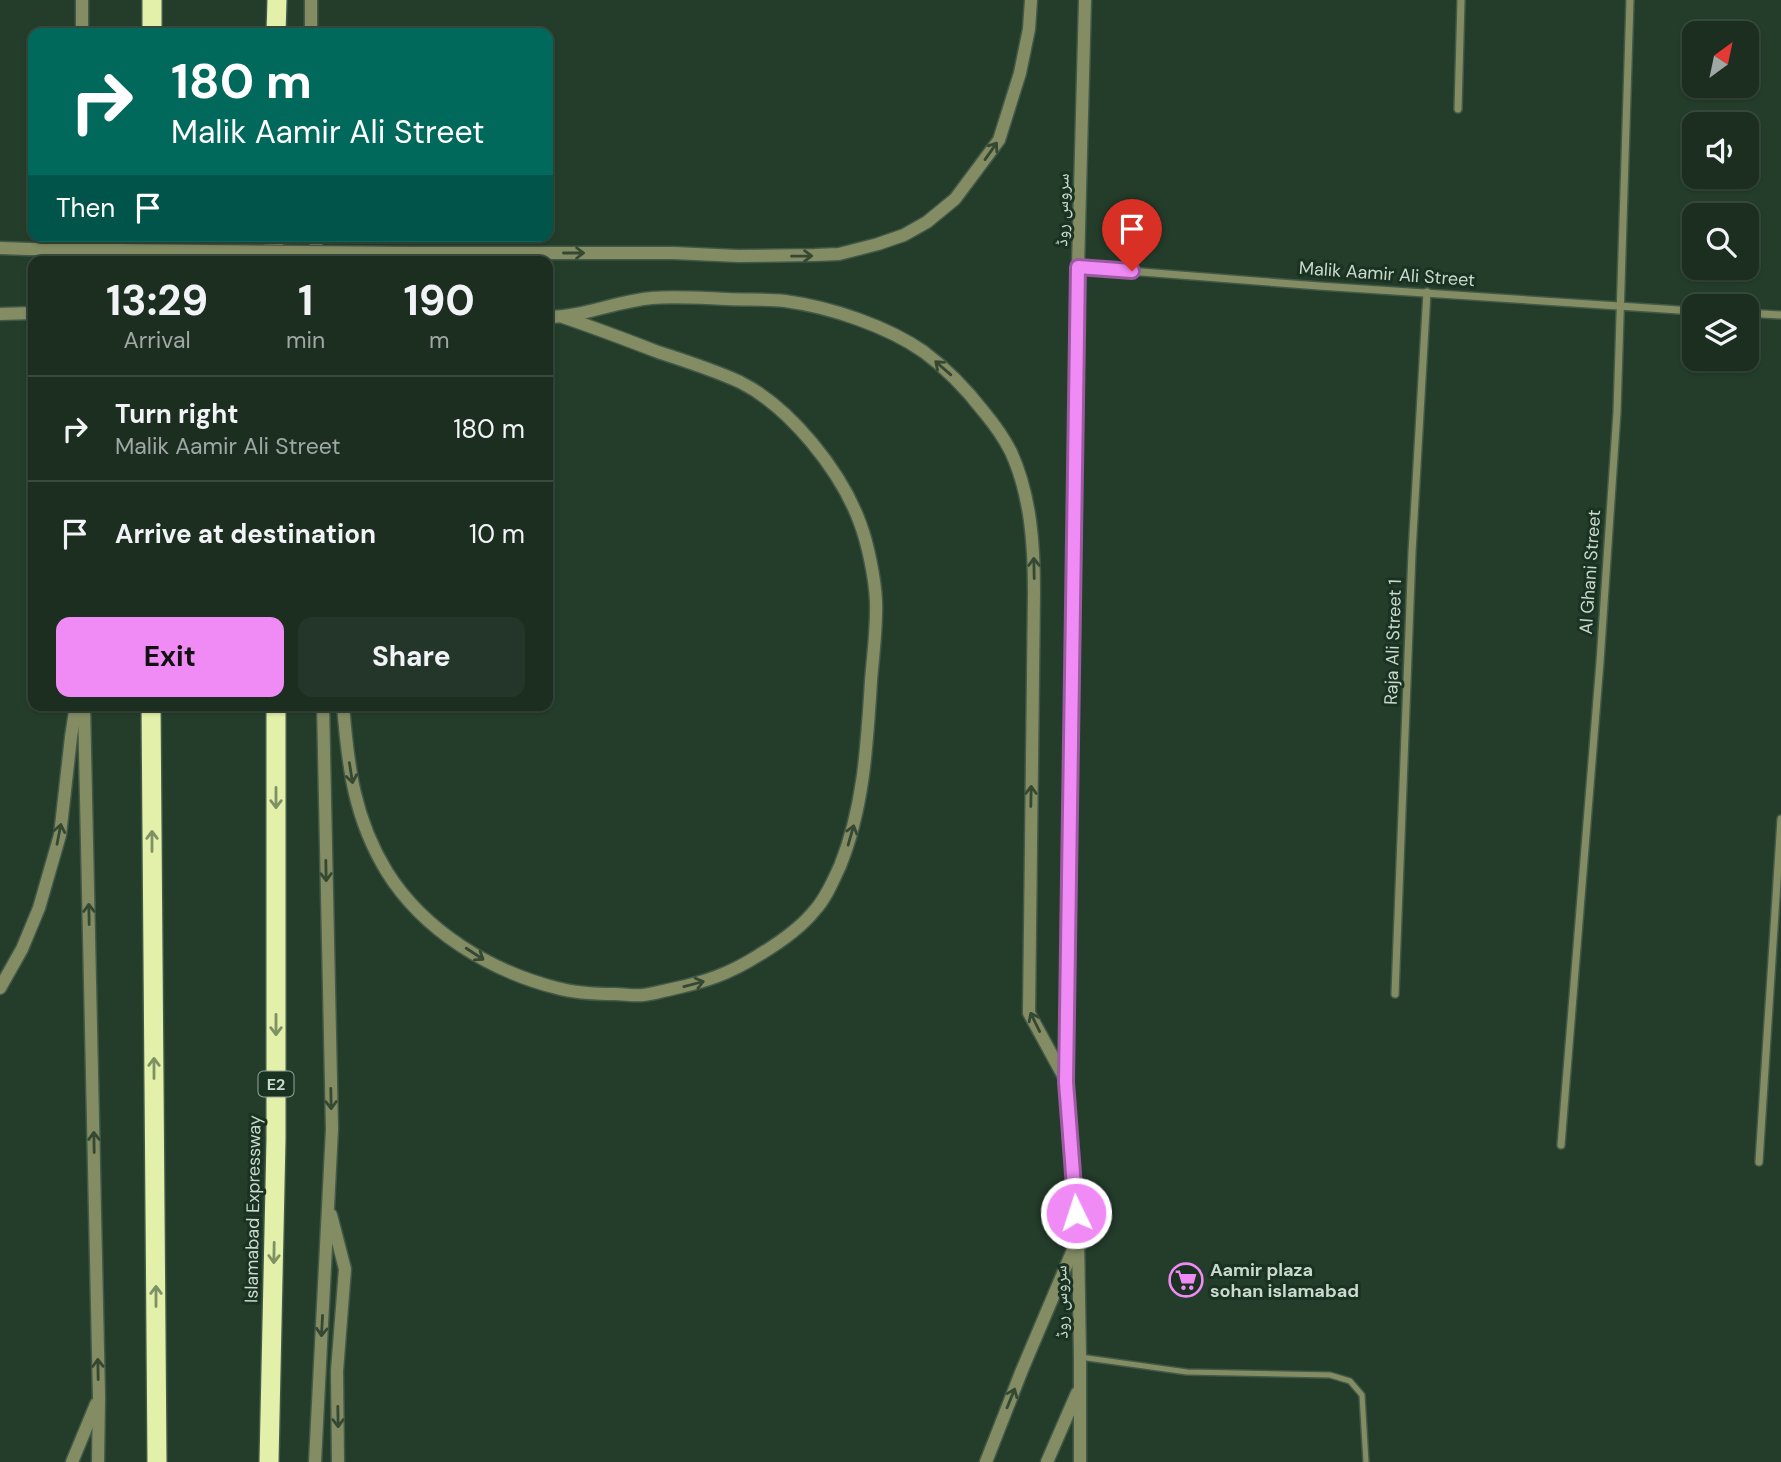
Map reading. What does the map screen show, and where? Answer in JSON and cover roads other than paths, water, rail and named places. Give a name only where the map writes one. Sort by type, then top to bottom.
[{"type":"highway","points":[[152,0],[152,28]]},
{"type":"highway","points":[[276,28],[277,0]]},
{"type":"highway","points":[[151,711],[158,1462]]},
{"type":"highway","name":"Islamabad Expressway","points":[[269,1462],[276,1139],[276,711]]},
{"type":"street","points":[[82,0],[82,28]]},
{"type":"street","points":[[311,0],[312,28]]},
{"type":"street","points":[[0,248],[673,253],[738,256],[839,254],[904,235],[927,222],[955,199],[999,140],[1020,73],[1029,29],[1031,0]]},
{"type":"street","name":"سروس روڈ","points":[[1080,1462],[1077,1239],[1066,1082],[1078,267],[1085,0]]},
{"type":"street","points":[[1458,108],[1461,0]]},
{"type":"street","name":"Al Ghani Street","points":[[1561,1145],[1617,412],[1630,0]]},
{"type":"street","name":"Malik Aamir Ali Street","points":[[1078,267],[1682,310]]},
{"type":"street","name":"Raja Ali Street 1","points":[[1395,994],[1412,552],[1427,292]]},
{"type":"street","points":[[553,317],[653,298],[784,301],[810,306],[874,326],[923,352],[972,396],[991,420],[1010,451],[1021,480],[1033,534],[1029,1013],[1066,1082]]},
{"type":"street","points":[[3,313],[28,313]]},
{"type":"street","points":[[1759,314],[1781,315]]},
{"type":"street","points":[[344,711],[359,814],[373,848],[389,874],[429,920],[454,941],[488,962],[523,978],[560,989],[643,995],[719,977],[744,965],[793,932],[816,910],[833,881],[859,808],[876,601],[861,525],[849,498],[830,466],[807,438],[778,408],[743,384],[563,317]]},
{"type":"street","points":[[0,988],[22,949],[40,908],[60,835],[75,711]]},
{"type":"street","points":[[84,711],[99,1396],[98,1462]]},
{"type":"street","points":[[315,1462],[332,1129],[323,711]]},
{"type":"street","points":[[1759,1161],[1781,819]]},
{"type":"street","points":[[328,1205],[345,1269],[337,1371],[338,1462]]},
{"type":"street","points":[[986,1462],[1077,1239]]},
{"type":"street","name":"سروس روڈ","points":[[1047,1462],[1080,1386]]},
{"type":"street","points":[[72,1462],[99,1396]]},
{"type":"lane","points":[[1080,1357],[1187,1372],[1330,1375],[1350,1381],[1362,1395],[1366,1462]]},
{"type":"place","name":"Aamir plaza sohan islamabad","points":[[1186,1280]]}]
